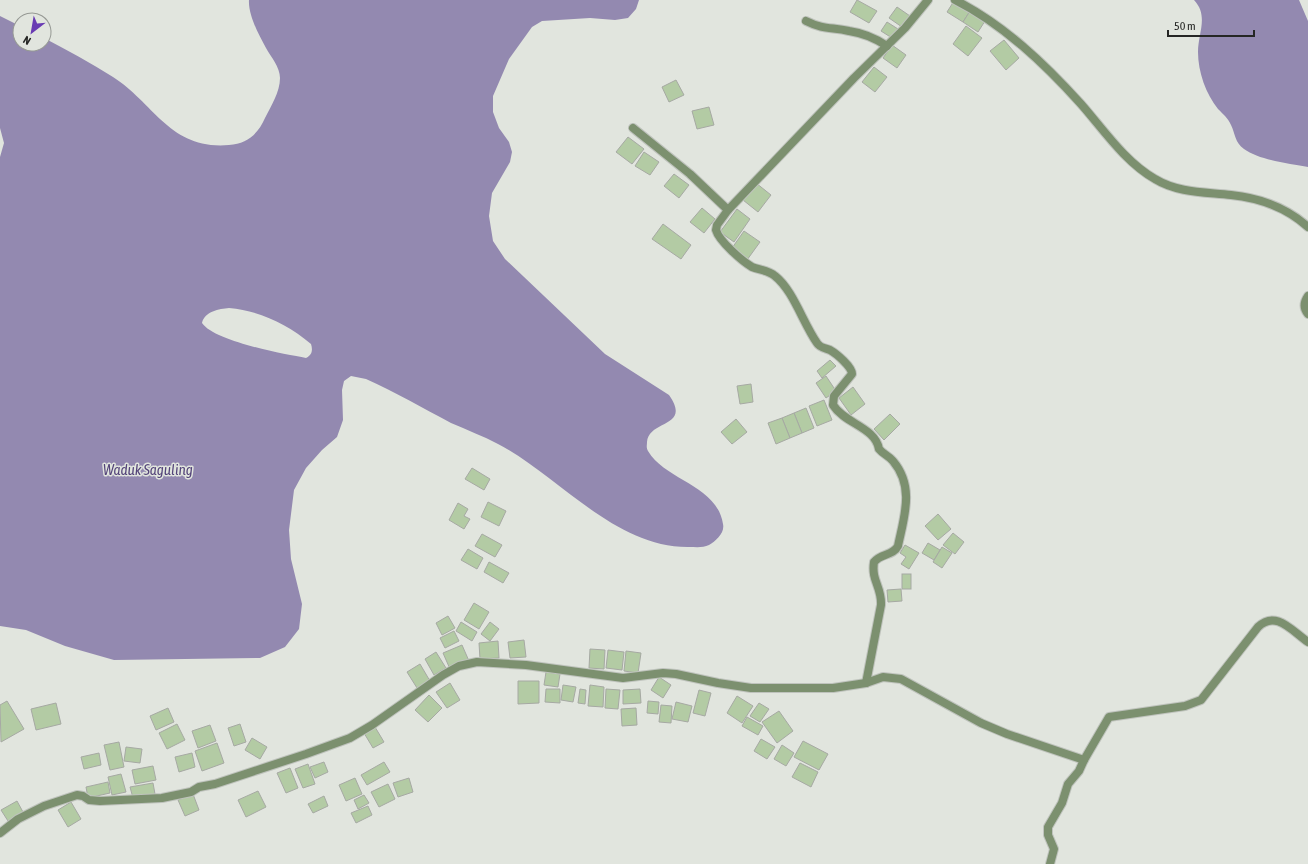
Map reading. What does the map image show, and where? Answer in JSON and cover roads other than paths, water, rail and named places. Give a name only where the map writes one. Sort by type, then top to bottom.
[{"type":"street","points":[[866,682],[881,605],[881,595],[874,579],[874,562],[878,558],[894,552],[897,549],[906,510],[906,492],[898,469],[893,461],[880,451],[874,437],[844,418],[838,413],[833,405],[834,396],[852,374],[851,369],[834,353],[818,344],[801,316],[788,290],[775,275],[750,266],[717,235],[716,230],[717,225],[728,210],[906,28],[928,0]]},
{"type":"street","points":[[955,0],[1000,28],[1026,48],[1080,103],[1122,151],[1154,179],[1178,188],[1255,198],[1296,217],[1308,227]]},
{"type":"street","points":[[806,20],[822,28],[850,31],[867,35],[888,46]]},
{"type":"street","points":[[633,128],[690,174],[728,210]]},
{"type":"street","points":[[1308,296],[1304,303],[1304,308],[1308,314]]},
{"type":"street","points":[[1050,864],[1054,849],[1048,835],[1048,827],[1062,803],[1068,784],[1079,771],[1109,717],[1185,706],[1201,700],[1258,627],[1268,619],[1274,619],[1281,622],[1308,642]]},
{"type":"street","points":[[0,833],[18,819],[44,806],[77,795],[83,796],[89,800],[100,801],[162,798],[191,792],[199,787],[216,784],[306,754],[350,738],[372,725],[443,675],[459,666],[477,662],[526,665],[623,678],[663,673],[676,674],[751,688],[833,688],[866,682],[883,677],[900,678],[980,723],[1007,734],[1084,760]]},
{"type":"water","name":"Waduk Saguling","points":[[249,0],[639,0],[636,9],[628,18],[615,20],[590,18],[542,21],[532,27],[509,59],[493,96],[493,112],[499,128],[509,142],[512,152],[510,162],[492,193],[489,216],[493,241],[505,259],[605,354],[669,395],[675,406],[676,413],[673,418],[649,435],[647,448],[656,461],[666,470],[701,492],[711,500],[719,511],[723,524],[723,531],[714,541],[704,547],[689,547],[662,544],[637,536],[612,523],[589,508],[521,458],[498,444],[451,423],[377,384],[366,379],[351,376],[344,381],[342,390],[343,420],[337,437],[322,450],[306,468],[294,490],[289,530],[291,559],[302,604],[299,629],[285,647],[260,658],[114,660],[65,646],[26,630],[0,626],[0,157],[4,143],[0,128],[0,16],[12,22],[12,52],[52,52],[52,42],[113,77],[128,88],[177,133],[192,140],[209,145],[229,145],[241,143],[251,137],[259,129],[275,99],[280,83],[279,70],[257,31],[250,12]],"holes":[[[229,308],[252,312],[273,320],[302,337],[311,344],[311,354],[306,358],[250,346],[220,336],[209,330],[202,323],[209,313],[221,309]]]},
{"type":"water","points":[[1194,0],[1299,0],[1308,21],[1308,167],[1275,161],[1258,156],[1241,147],[1228,120],[1218,109],[1206,90],[1201,75],[1198,60],[1198,45],[1202,18],[1201,12]]}]
